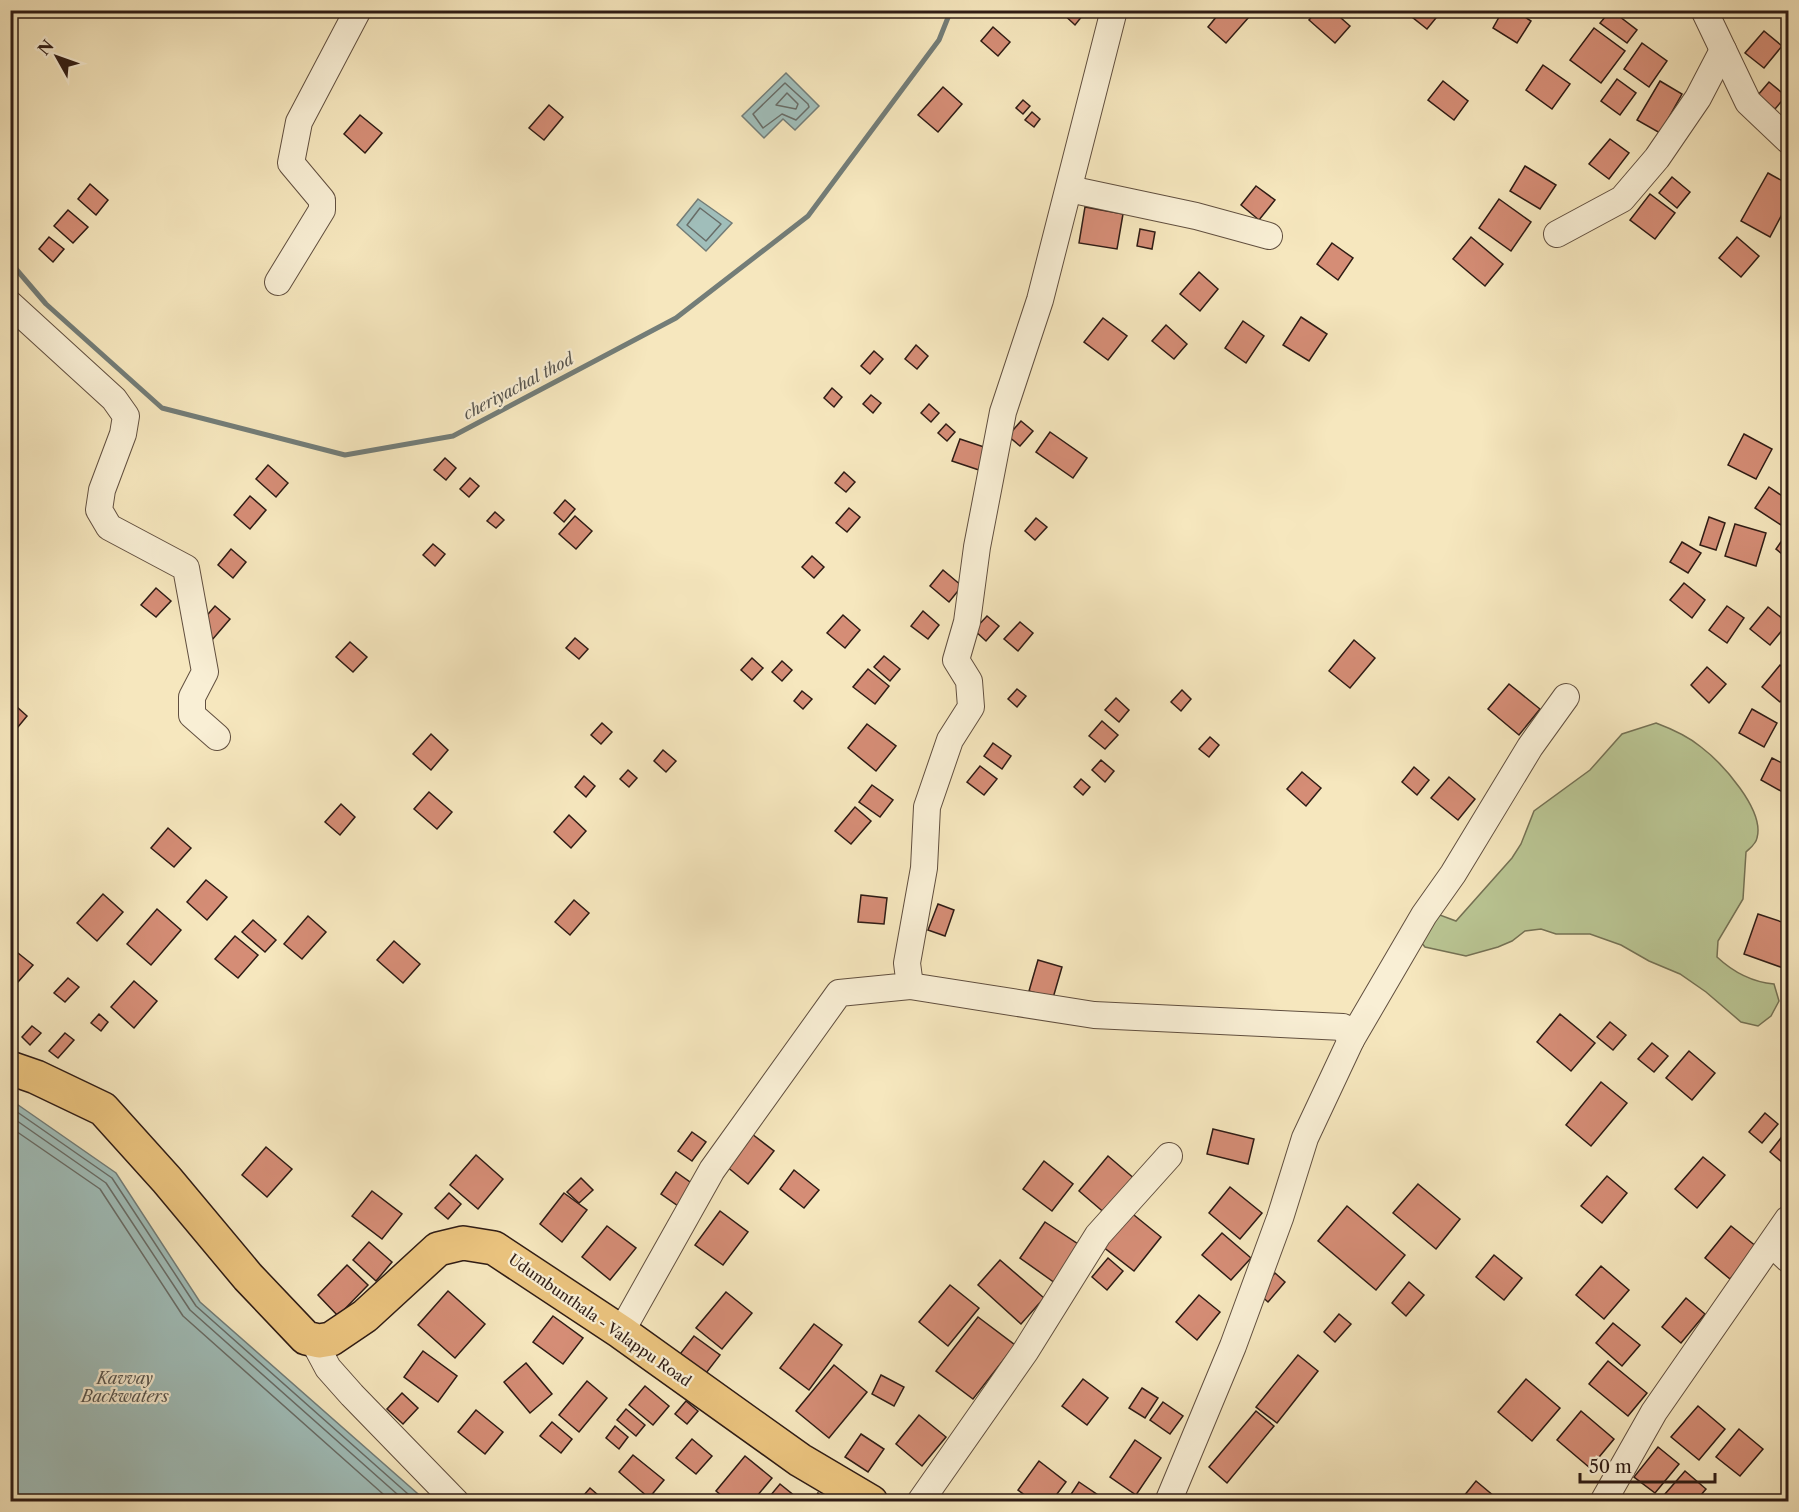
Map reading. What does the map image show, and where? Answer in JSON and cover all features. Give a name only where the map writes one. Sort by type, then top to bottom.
[{"type":"main road","points":[[10,1068],[36,1077],[103,1109],[167,1180],[248,1277],[306,1338],[313,1340]]},
{"type":"main road","name":"Udumbunthala - Valappu Road","points":[[313,1340],[332,1339],[365,1316],[430,1254],[445,1246],[463,1243],[494,1248],[621,1332],[800,1460],[871,1502]]},
{"type":"street","points":[[278,282],[322,210],[322,200],[291,163],[299,122],[358,10]]},
{"type":"street","points":[[910,986],[907,963],[924,868],[927,807],[950,740],[971,706],[969,681],[956,660],[967,622],[977,547],[1003,412],[1040,300],[1114,10]]},
{"type":"street","points":[[1557,234],[1622,199],[1657,158],[1692,106],[1714,31],[1727,10]]},
{"type":"street","points":[[1714,31],[1748,102],[1788,140]]},
{"type":"street","points":[[1069,189],[1196,216],[1269,236]]},
{"type":"street","points":[[10,304],[114,399],[126,416],[123,434],[102,490],[99,510],[109,527],[186,568],[205,672],[192,697],[192,715],[217,737]]},
{"type":"street","points":[[1168,1502],[1233,1346],[1280,1218],[1305,1138],[1351,1040],[1424,915],[1453,874],[1530,747],[1566,697]]},
{"type":"street","points":[[621,1332],[712,1170],[839,993],[910,986],[1094,1016],[1343,1027],[1351,1040]]},
{"type":"street","points":[[920,1502],[1025,1352],[1098,1235],[1169,1156]]},
{"type":"street","points":[[1603,1502],[1654,1412],[1780,1252],[1788,1219]]},
{"type":"street","points":[[313,1340],[328,1368],[456,1502]]},
{"type":"green space","points":[[1656,723],[1685,736],[1710,754],[1740,788],[1755,814],[1758,827],[1757,838],[1746,852],[1743,899],[1718,941],[1717,957],[1743,975],[1774,984],[1779,1001],[1771,1016],[1758,1026],[1741,1022],[1706,992],[1680,974],[1649,961],[1621,945],[1590,934],[1556,934],[1541,929],[1525,931],[1512,941],[1498,947],[1466,956],[1425,947],[1420,941],[1432,919],[1440,915],[1456,921],[1512,858],[1521,844],[1534,811],[1590,770],[1622,734]]},
{"type":"water","points":[[786,73],[819,106],[795,130],[783,119],[764,138],[742,116]]},
{"type":"water","points":[[698,199],[732,223],[706,251],[677,225]]},
{"type":"water","name":"Kavvay Backwaters","points":[[11,1100],[116,1173],[200,1302],[426,1501],[11,1501]]},
{"type":"building","points":[[1059,10],[1087,10],[1075,25]]},
{"type":"building","points":[[1222,10],[1243,10],[1249,17],[1226,43],[1208,27]]},
{"type":"building","points":[[1317,10],[1332,10],[1350,26],[1335,43],[1309,20]]},
{"type":"building","points":[[1417,10],[1437,10],[1440,13],[1427,29],[1412,17]]},
{"type":"building","points":[[1503,10],[1514,10],[1531,21],[1517,43],[1493,28]]},
{"type":"building","points":[[1611,10],[1637,30],[1627,43],[1600,23]]},
{"type":"building","points":[[993,27],[1010,42],[998,56],[981,41]]},
{"type":"building","points":[[1594,28],[1625,51],[1601,83],[1570,60]]},
{"type":"building","points":[[1764,31],[1782,46],[1764,68],[1745,53]]},
{"type":"building","points":[[1642,43],[1667,61],[1649,87],[1624,69]]},
{"type":"building","points":[[1543,65],[1570,84],[1552,109],[1526,90]]},
{"type":"building","points":[[1617,79],[1636,93],[1620,115],[1601,101]]},
{"type":"building","points":[[1443,81],[1468,101],[1454,120],[1428,100]]},
{"type":"building","points":[[1660,81],[1682,94],[1660,133],[1637,120]]},
{"type":"building","points":[[1769,82],[1786,96],[1775,109],[1758,95]]},
{"type":"building","points":[[943,87],[962,104],[938,132],[918,115]]},
{"type":"building","points":[[1023,100],[1030,106],[1023,114],[1016,108]]},
{"type":"building","points":[[549,105],[563,117],[544,140],[529,128]]},
{"type":"building","points":[[1032,112],[1040,119],[1034,127],[1025,120]]},
{"type":"building","points":[[360,115],[382,133],[365,153],[344,134]]},
{"type":"building","points":[[1610,139],[1629,153],[1609,179],[1589,164]]},
{"type":"building","points":[[1525,166],[1556,185],[1540,209],[1510,191]]},
{"type":"building","points":[[1768,173],[1788,184],[1788,203],[1770,237],[1741,221]]},
{"type":"building","points":[[1672,177],[1690,192],[1677,208],[1659,193]]},
{"type":"building","points":[[90,184],[108,200],[96,215],[78,199]]},
{"type":"building","points":[[1256,186],[1275,200],[1259,220],[1241,205]]},
{"type":"building","points":[[1650,194],[1675,213],[1655,239],[1630,220]]},
{"type":"building","points":[[1499,199],[1531,222],[1511,251],[1479,228]]},
{"type":"building","points":[[1085,207],[1123,214],[1117,249],[1079,243]]},
{"type":"building","points":[[68,210],[88,227],[73,243],[54,226]]},
{"type":"building","points":[[1140,229],[1155,232],[1152,249],[1137,246]]},
{"type":"building","points":[[49,237],[64,249],[53,262],[39,249]]},
{"type":"building","points":[[1471,237],[1503,264],[1485,286],[1453,259]]},
{"type":"building","points":[[1737,237],[1759,256],[1741,277],[1719,258]]},
{"type":"building","points":[[1332,243],[1353,258],[1338,280],[1317,264]]},
{"type":"building","points":[[1199,272],[1218,289],[1200,311],[1180,294]]},
{"type":"building","points":[[1301,317],[1327,334],[1309,361],[1283,345]]},
{"type":"building","points":[[1103,318],[1127,336],[1108,360],[1084,342]]},
{"type":"building","points":[[1243,321],[1264,336],[1246,363],[1225,348]]},
{"type":"building","points":[[1166,325],[1187,344],[1174,359],[1152,341]]},
{"type":"building","points":[[916,345],[928,356],[917,369],[905,359]]},
{"type":"building","points":[[874,351],[883,359],[870,374],[861,366]]},
{"type":"building","points":[[832,388],[842,397],[834,407],[824,398]]},
{"type":"building","points":[[871,395],[881,403],[873,413],[863,404]]},
{"type":"building","points":[[929,404],[939,413],[931,422],[921,413]]},
{"type":"building","points":[[1021,421],[1033,431],[1020,446],[1008,436]]},
{"type":"building","points":[[946,424],[955,432],[947,441],[938,433]]},
{"type":"building","points":[[1050,432],[1087,458],[1073,478],[1036,452]]},
{"type":"building","points":[[1744,434],[1772,449],[1756,479],[1728,465]]},
{"type":"building","points":[[960,439],[987,448],[979,470],[952,461]]},
{"type":"building","points":[[445,458],[456,468],[446,480],[434,470]]},
{"type":"building","points":[[268,465],[288,483],[276,497],[256,479]]},
{"type":"building","points":[[844,472],[855,482],[846,492],[835,483]]},
{"type":"building","points":[[470,478],[479,486],[469,497],[460,489]]},
{"type":"building","points":[[1769,487],[1788,500],[1788,513],[1781,525],[1755,508]]},
{"type":"building","points":[[250,496],[266,510],[250,529],[234,515]]},
{"type":"building","points":[[565,500],[575,509],[564,522],[554,513]]},
{"type":"building","points":[[849,508],[860,517],[847,532],[836,523]]},
{"type":"building","points":[[495,512],[504,520],[496,528],[487,521]]},
{"type":"building","points":[[575,516],[592,531],[576,549],[559,534]]},
{"type":"building","points":[[1709,517],[1725,523],[1716,550],[1700,545]]},
{"type":"building","points":[[1036,518],[1047,527],[1035,540],[1025,531]]},
{"type":"building","points":[[1735,524],[1766,533],[1756,566],[1725,556]]},
{"type":"building","points":[[1788,532],[1788,559],[1776,549]]},
{"type":"building","points":[[1682,542],[1701,553],[1688,573],[1670,562]]},
{"type":"building","points":[[433,544],[445,554],[435,566],[423,555]]},
{"type":"building","points":[[231,549],[246,562],[233,578],[218,565]]},
{"type":"building","points":[[812,556],[824,567],[814,578],[802,567]]},
{"type":"building","points":[[943,570],[962,586],[949,602],[930,586]]},
{"type":"building","points":[[1684,583],[1705,600],[1692,618],[1670,600]]},
{"type":"building","points":[[156,588],[171,601],[156,617],[141,605]]},
{"type":"building","points":[[215,606],[230,619],[212,640],[197,627]]},
{"type":"building","points":[[1727,606],[1744,618],[1727,643],[1709,630]]},
{"type":"building","points":[[1768,607],[1788,623],[1770,645],[1750,629]]},
{"type":"building","points":[[923,611],[939,625],[928,639],[911,626]]},
{"type":"building","points":[[843,615],[860,630],[845,648],[827,633]]},
{"type":"building","points":[[987,616],[999,626],[986,641],[974,630]]},
{"type":"building","points":[[1020,622],[1033,633],[1018,651],[1004,639]]},
{"type":"building","points":[[575,638],[588,649],[579,659],[566,648]]},
{"type":"building","points":[[1354,640],[1375,658],[1350,688],[1329,671]]},
{"type":"building","points":[[350,642],[367,657],[353,672],[336,657]]},
{"type":"building","points":[[884,656],[900,669],[890,681],[874,667]]},
{"type":"building","points":[[752,658],[763,668],[752,680],[741,670]]},
{"type":"building","points":[[782,661],[792,670],[782,681],[772,672]]},
{"type":"building","points":[[1780,665],[1788,672],[1788,692],[1780,702],[1762,687]]},
{"type":"building","points":[[1707,667],[1726,684],[1709,703],[1691,685]]},
{"type":"building","points":[[868,669],[889,686],[875,704],[853,687]]},
{"type":"building","points":[[1509,684],[1540,709],[1519,735],[1488,709]]},
{"type":"building","points":[[1017,689],[1026,696],[1017,707],[1008,699]]},
{"type":"building","points":[[1182,690],[1191,699],[1181,711],[1171,702]]},
{"type":"building","points":[[802,691],[812,699],[803,709],[794,701]]},
{"type":"building","points":[[1116,698],[1129,710],[1119,722],[1105,710]]},
{"type":"building","points":[[17,707],[27,716],[18,727],[10,720],[10,715]]},
{"type":"building","points":[[1752,709],[1777,723],[1764,747],[1739,733]]},
{"type":"building","points":[[1102,721],[1118,735],[1105,749],[1089,736]]},
{"type":"building","points":[[602,723],[612,732],[601,744],[591,735]]},
{"type":"building","points":[[867,724],[896,746],[876,771],[848,748]]},
{"type":"building","points":[[431,734],[448,750],[431,770],[413,754]]},
{"type":"building","points":[[1210,737],[1219,745],[1209,757],[1199,749]]},
{"type":"building","points":[[993,743],[1011,756],[1002,769],[984,756]]},
{"type":"building","points":[[663,750],[676,761],[666,772],[654,761]]},
{"type":"building","points":[[1772,758],[1788,766],[1788,795],[1761,780]]},
{"type":"building","points":[[1101,760],[1114,771],[1105,782],[1092,770]]},
{"type":"building","points":[[980,766],[997,779],[984,795],[967,782]]},
{"type":"building","points":[[1414,767],[1429,780],[1417,795],[1402,782]]},
{"type":"building","points":[[628,770],[637,778],[629,787],[620,779]]},
{"type":"building","points":[[1302,772],[1321,788],[1306,806],[1287,789]]},
{"type":"building","points":[[584,776],[595,786],[586,797],[575,787]]},
{"type":"building","points":[[1449,777],[1475,799],[1458,820],[1431,798]]},
{"type":"building","points":[[1081,779],[1090,787],[1083,795],[1074,787]]},
{"type":"building","points":[[872,785],[893,800],[880,817],[859,802]]},
{"type":"building","points":[[429,792],[452,812],[437,829],[414,809]]},
{"type":"building","points":[[341,804],[355,817],[340,835],[325,822]]},
{"type":"building","points":[[855,807],[871,821],[851,844],[835,831]]},
{"type":"building","points":[[569,815],[586,831],[571,848],[554,832]]},
{"type":"building","points":[[168,828],[191,848],[174,867],[151,848]]},
{"type":"building","points":[[206,880],[227,897],[207,920],[187,902]]},
{"type":"building","points":[[103,894],[123,912],[97,941],[77,923]]},
{"type":"building","points":[[861,895],[887,898],[884,924],[858,922]]},
{"type":"building","points":[[574,900],[589,913],[570,935],[555,922]]},
{"type":"building","points":[[938,904],[954,910],[945,936],[928,930]]},
{"type":"building","points":[[157,909],[181,930],[151,965],[127,944]]},
{"type":"building","points":[[1758,914],[1788,924],[1786,969],[1744,954]]},
{"type":"building","points":[[308,916],[326,932],[302,959],[284,944]]},
{"type":"building","points":[[253,920],[276,940],[265,952],[242,932]]},
{"type":"building","points":[[235,936],[258,955],[238,978],[215,959]]},
{"type":"building","points":[[394,941],[420,964],[403,983],[377,960]]},
{"type":"building","points":[[13,949],[33,965],[10,991],[10,952]]},
{"type":"building","points":[[1038,960],[1062,967],[1053,998],[1029,991]]},
{"type":"building","points":[[68,978],[79,987],[65,1002],[54,993]]},
{"type":"building","points":[[134,981],[157,1001],[134,1028],[111,1007]]},
{"type":"building","points":[[99,1014],[108,1022],[101,1031],[91,1023]]},
{"type":"building","points":[[1560,1014],[1595,1043],[1571,1071],[1537,1042]]},
{"type":"building","points":[[1610,1022],[1626,1035],[1613,1050],[1597,1037]]},
{"type":"building","points":[[32,1026],[41,1033],[30,1045],[22,1037]]},
{"type":"building","points":[[65,1033],[74,1040],[58,1058],[49,1051]]},
{"type":"building","points":[[1652,1043],[1668,1056],[1654,1072],[1638,1059]]},
{"type":"building","points":[[1689,1051],[1715,1073],[1692,1100],[1666,1078]]},
{"type":"building","points":[[1601,1082],[1627,1103],[1591,1146],[1566,1125]]},
{"type":"building","points":[[1765,1113],[1778,1124],[1762,1143],[1749,1132]]},
{"type":"building","points":[[1213,1129],[1254,1139],[1248,1164],[1207,1154]]},
{"type":"building","points":[[1788,1129],[1788,1157],[1783,1163],[1770,1152]]},
{"type":"building","points":[[692,1132],[706,1142],[692,1161],[678,1151]]},
{"type":"building","points":[[752,1134],[774,1151],[748,1184],[726,1166]]},
{"type":"building","points":[[266,1147],[292,1169],[267,1197],[242,1175]]},
{"type":"building","points":[[476,1155],[503,1179],[478,1209],[450,1185]]},
{"type":"building","points":[[1108,1156],[1136,1180],[1107,1215],[1079,1191]]},
{"type":"building","points":[[1703,1157],[1725,1175],[1697,1208],[1675,1189]]},
{"type":"building","points":[[1044,1161],[1073,1184],[1052,1211],[1023,1189]]},
{"type":"building","points":[[794,1170],[819,1190],[804,1208],[780,1189]]},
{"type":"building","points":[[676,1172],[697,1187],[681,1208],[661,1194]]},
{"type":"building","points":[[1607,1176],[1627,1193],[1602,1223],[1581,1206]]},
{"type":"building","points":[[581,1178],[593,1190],[579,1203],[567,1192]]},
{"type":"building","points":[[1418,1184],[1460,1219],[1436,1249],[1393,1213]]},
{"type":"building","points":[[1230,1187],[1262,1213],[1240,1239],[1209,1213]]},
{"type":"building","points":[[372,1191],[402,1214],[382,1239],[352,1216]]},
{"type":"building","points":[[449,1193],[461,1204],[448,1219],[435,1208]]},
{"type":"building","points":[[564,1193],[587,1210],[562,1242],[540,1224]]},
{"type":"building","points":[[1347,1206],[1405,1255],[1376,1290],[1318,1241]]},
{"type":"building","points":[[720,1211],[748,1232],[723,1265],[695,1245]]},
{"type":"building","points":[[1129,1211],[1161,1237],[1134,1271],[1102,1246]]},
{"type":"building","points":[[1045,1222],[1081,1246],[1055,1283],[1020,1258]]},
{"type":"building","points":[[607,1226],[636,1248],[610,1280],[582,1257]]},
{"type":"building","points":[[1731,1226],[1757,1247],[1730,1279],[1705,1258]]},
{"type":"building","points":[[1222,1233],[1251,1258],[1231,1280],[1202,1255]]},
{"type":"building","points":[[369,1242],[392,1262],[376,1281],[353,1260]]},
{"type":"building","points":[[1494,1255],[1522,1278],[1504,1300],[1476,1277]]},
{"type":"building","points":[[1108,1258],[1123,1271],[1107,1290],[1092,1277]]},
{"type":"building","points":[[1000,1260],[1044,1298],[1021,1324],[978,1285]]},
{"type":"building","points":[[347,1265],[368,1285],[338,1316],[318,1295]]},
{"type":"building","points":[[1601,1266],[1629,1290],[1604,1319],[1576,1295]]},
{"type":"building","points":[[1275,1273],[1285,1282],[1268,1302],[1258,1293]]},
{"type":"building","points":[[1409,1282],[1424,1295],[1406,1316],[1392,1303]]},
{"type":"building","points":[[950,1285],[979,1308],[948,1346],[919,1322]]},
{"type":"building","points":[[448,1291],[485,1324],[455,1358],[418,1325]]},
{"type":"building","points":[[726,1292],[752,1313],[722,1349],[696,1328]]},
{"type":"building","points":[[1199,1295],[1220,1312],[1197,1340],[1176,1322]]},
{"type":"building","points":[[1686,1298],[1705,1314],[1681,1343],[1662,1327]]},
{"type":"building","points":[[1339,1314],[1351,1324],[1335,1342],[1324,1332]]},
{"type":"building","points":[[553,1316],[583,1338],[563,1364],[533,1342]]},
{"type":"building","points":[[978,1317],[1015,1345],[973,1399],[936,1371]]},
{"type":"building","points":[[1613,1323],[1640,1345],[1622,1366],[1596,1343]]},
{"type":"building","points":[[814,1324],[842,1345],[809,1390],[780,1368]]},
{"type":"building","points":[[694,1336],[720,1355],[703,1377],[677,1358]]},
{"type":"building","points":[[423,1351],[457,1376],[438,1402],[404,1377]]},
{"type":"building","points":[[1298,1355],[1318,1371],[1277,1423],[1256,1407]]},
{"type":"building","points":[[1608,1361],[1647,1393],[1628,1416],[1589,1384]]},
{"type":"building","points":[[526,1363],[552,1394],[530,1413],[504,1382]]},
{"type":"building","points":[[834,1365],[867,1392],[829,1438],[796,1411]]},
{"type":"building","points":[[881,1375],[904,1387],[894,1406],[872,1394]]},
{"type":"building","points":[[1083,1379],[1108,1398],[1087,1425],[1062,1406]]},
{"type":"building","points":[[1526,1379],[1560,1408],[1532,1441],[1498,1412]]},
{"type":"building","points":[[587,1381],[607,1398],[579,1432],[559,1415]]},
{"type":"building","points":[[645,1386],[669,1406],[653,1425],[629,1405]]},
{"type":"building","points":[[1142,1388],[1158,1398],[1145,1418],[1129,1408]]},
{"type":"building","points":[[402,1393],[418,1408],[403,1424],[387,1409]]},
{"type":"building","points":[[686,1401],[698,1411],[687,1424],[675,1414]]},
{"type":"building","points":[[1163,1402],[1183,1416],[1170,1434],[1150,1420]]},
{"type":"building","points":[[1698,1406],[1725,1429],[1699,1460],[1671,1437]]},
{"type":"building","points":[[626,1409],[645,1425],[636,1436],[617,1420]]},
{"type":"building","points":[[476,1410],[503,1432],[485,1454],[458,1432]]},
{"type":"building","points":[[1256,1411],[1274,1426],[1227,1483],[1209,1467]]},
{"type":"building","points":[[1581,1411],[1614,1439],[1590,1468],[1557,1440]]},
{"type":"building","points":[[919,1415],[946,1437],[922,1466],[896,1444]]},
{"type":"building","points":[[552,1422],[572,1439],[561,1453],[540,1436]]},
{"type":"building","points":[[615,1426],[628,1437],[619,1449],[606,1438]]},
{"type":"building","points":[[1739,1429],[1763,1449],[1740,1476],[1716,1457]]},
{"type":"building","points":[[861,1434],[884,1449],[868,1472],[845,1457]]},
{"type":"building","points":[[692,1439],[712,1456],[696,1474],[676,1458]]},
{"type":"building","points":[[1135,1440],[1161,1458],[1136,1495],[1110,1477]]},
{"type":"building","points":[[1658,1447],[1679,1464],[1655,1493],[1634,1477]]},
{"type":"building","points":[[633,1455],[664,1480],[649,1498],[619,1472]]},
{"type":"building","points":[[745,1456],[772,1478],[752,1502],[729,1502],[716,1491]]},
{"type":"building","points":[[1039,1461],[1066,1482],[1051,1502],[1034,1502],[1018,1490]]},
{"type":"building","points":[[1685,1471],[1706,1489],[1695,1502],[1674,1502],[1665,1494]]},
{"type":"building","points":[[1476,1481],[1501,1502],[1459,1502]]},
{"type":"building","points":[[1079,1482],[1098,1495],[1093,1502],[1066,1502]]},
{"type":"building","points":[[780,1484],[796,1497],[793,1502],[765,1502]]},
{"type":"building","points":[[590,1488],[606,1502],[578,1502]]},
{"type":"building","points":[[818,1493],[828,1502],[812,1502]]},
{"type":"building","points":[[1616,1493],[1632,1502],[1611,1502]]},
{"type":"waterway","name":"cheriyachal thod","points":[[10,262],[46,304],[162,408],[345,455],[453,436],[676,318],[808,216],[939,40],[951,10]]}]
